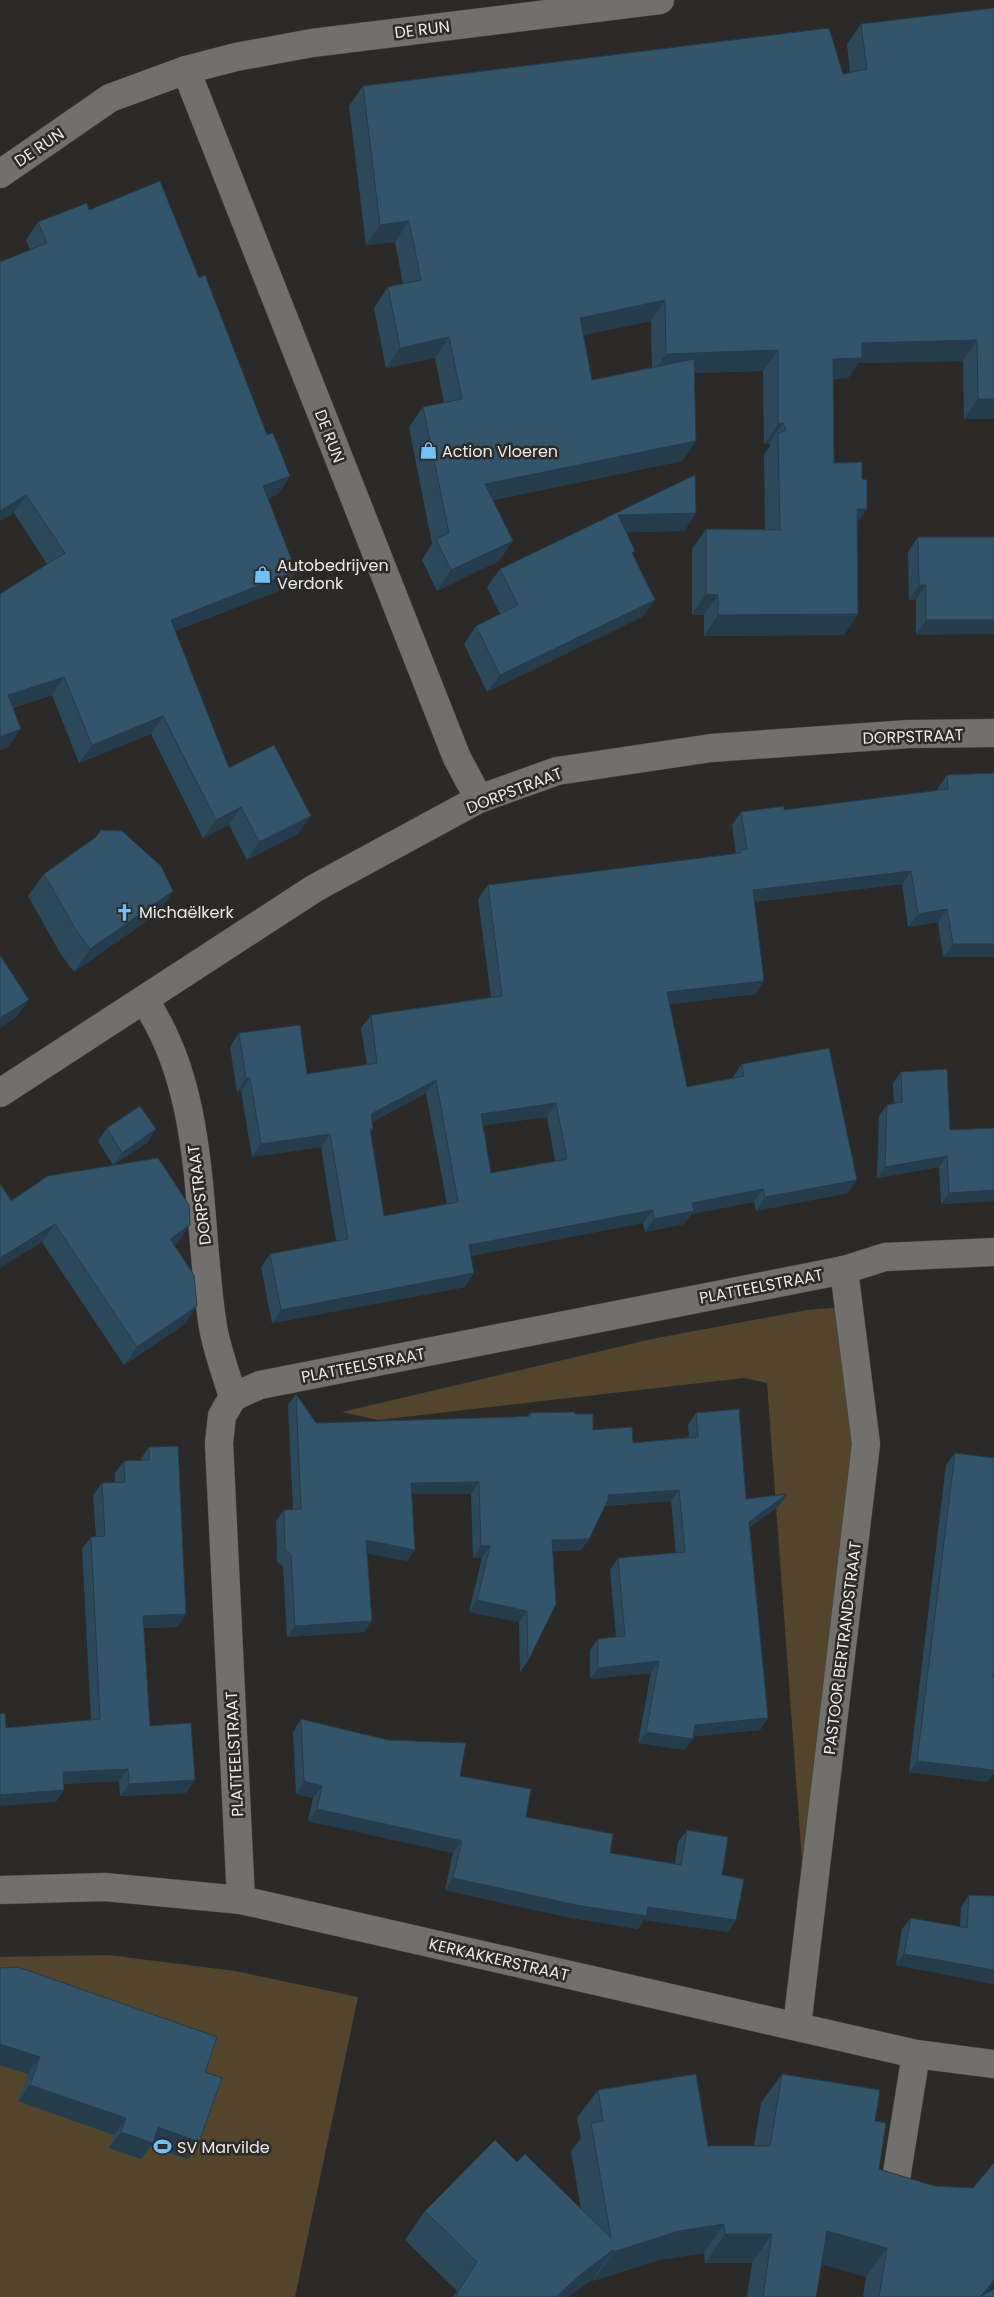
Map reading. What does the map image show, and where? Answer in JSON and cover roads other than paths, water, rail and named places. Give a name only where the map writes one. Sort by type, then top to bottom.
[{"type":"street","name":"DE RUN","points":[[0,174],[110,98],[186,70],[236,57],[312,43],[660,0]]},
{"type":"street","name":"DE RUN","points":[[186,70],[457,758],[479,799]]},
{"type":"street","name":"DORPSTRAAT","points":[[0,1093],[314,888],[479,799],[557,771],[711,748],[909,734],[994,733]]},
{"type":"street","name":"DORPSTRAAT","points":[[144,1000],[161,1024],[179,1074],[196,1152],[213,1328],[233,1397]]},
{"type":"street","name":"PLATTEELSTRAAT","points":[[241,1900],[219,1443],[222,1416],[233,1397],[260,1385],[844,1270],[885,1257],[994,1252]]},
{"type":"street","name":"PASTOOR BERTRANDSTRAAT","points":[[797,2026],[866,1444],[844,1270]]},
{"type":"street","name":"KERKAKKERSTRAAT","points":[[0,1890],[105,1887],[241,1900],[916,2054],[994,2064]]},
{"type":"street","points":[[896,2180],[916,2054]]},
{"type":"place","name":"Action Vloeren","points":[[428,451]]},
{"type":"place","name":"Autobedrijven Verdonk","points":[[263,574]]},
{"type":"place","name":"Michaëlkerk","points":[[125,912]]},
{"type":"place","name":"SV Marvilde","points":[[163,2147]]}]
